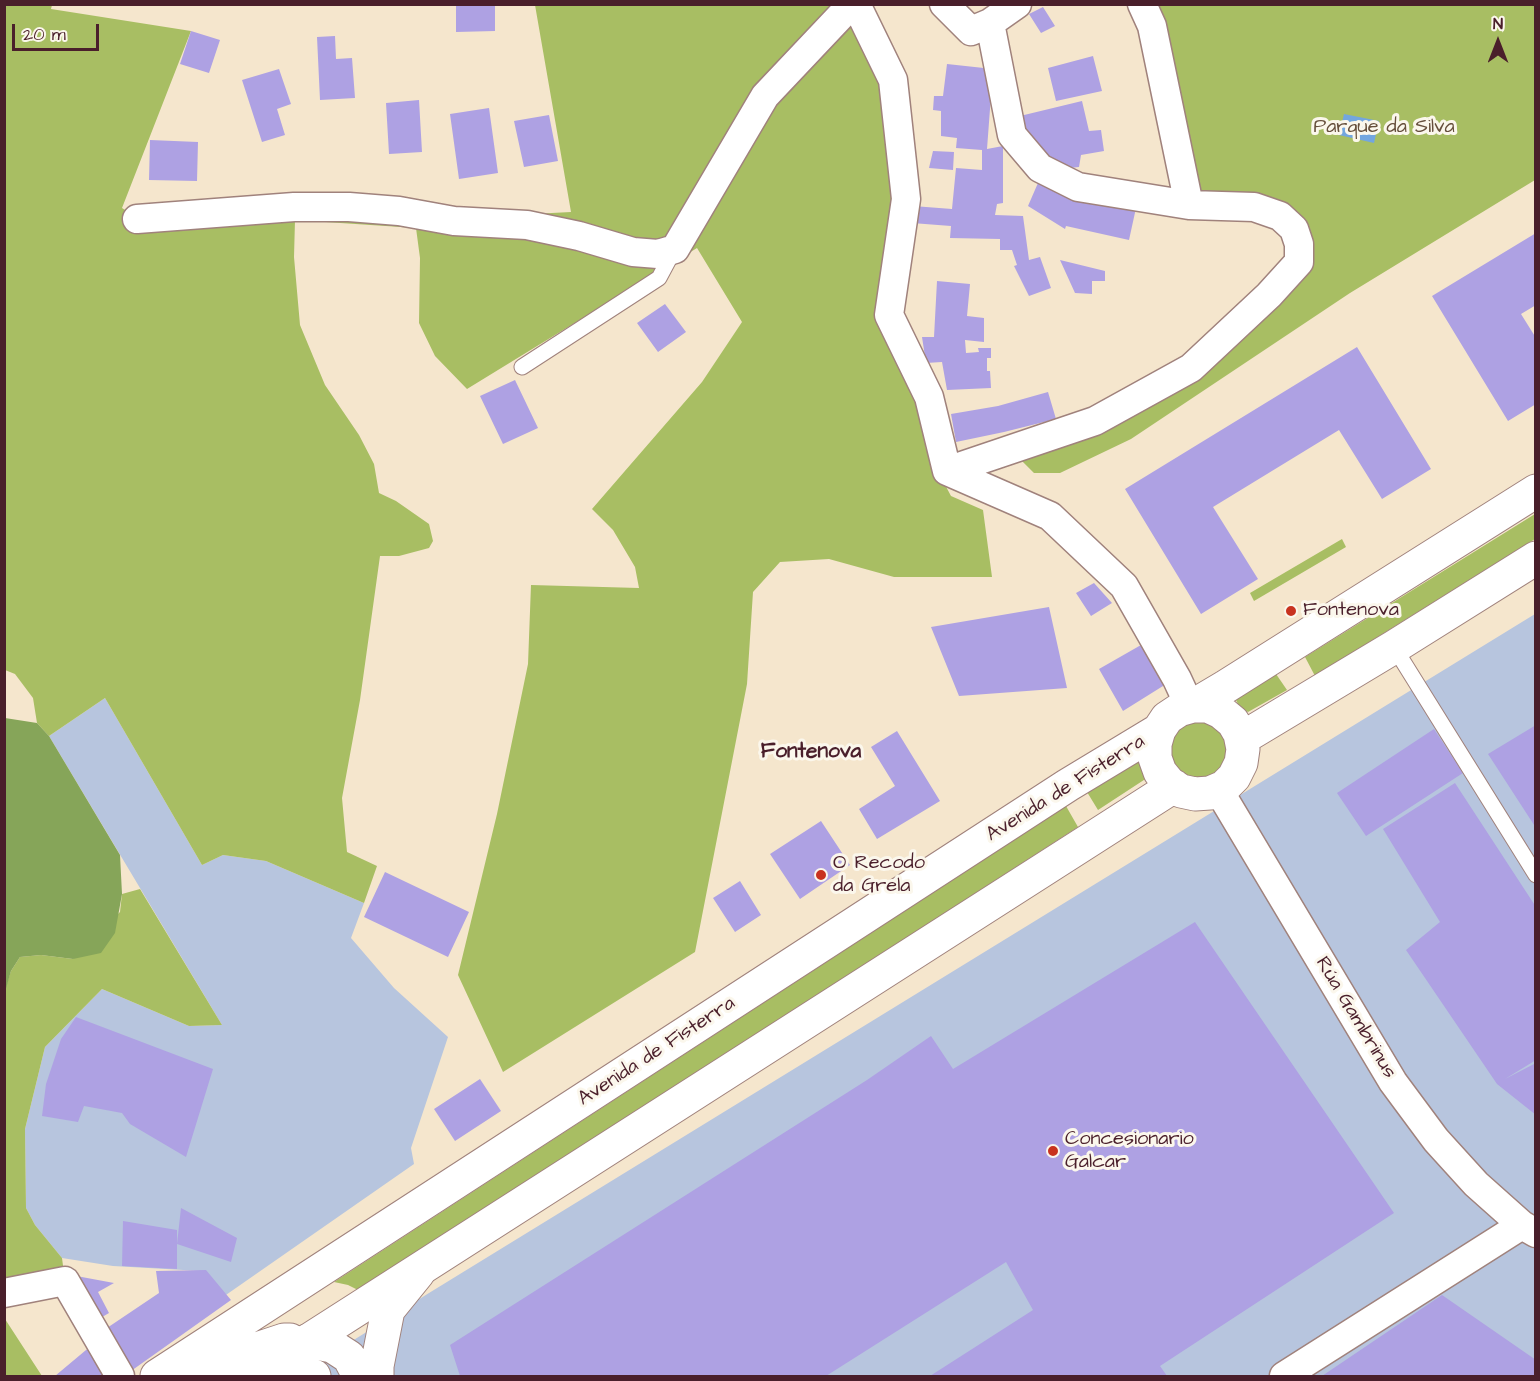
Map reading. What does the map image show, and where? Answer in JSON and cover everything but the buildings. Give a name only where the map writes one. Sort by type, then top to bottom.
[{"type":"main road","name":"Avenida de Fisterra","points":[[1174,786],[1160,772],[1155,758],[1155,744],[1159,730],[1167,718],[1179,710],[1191,707],[1536,491]]},
{"type":"main road","points":[[1241,739],[1536,558]]},
{"type":"main road","points":[[254,1377],[1174,786],[1196,794],[1210,793],[1218,789],[1234,777],[1241,763],[1243,749],[1241,739],[1233,722],[1221,712],[1208,706],[1191,707]]},
{"type":"main road","name":"Avenida de Fisterra","points":[[157,1377],[1058,791],[1159,730]]},
{"type":"main road","points":[[377,1377],[388,1310],[421,1270]]},
{"type":"main road","points":[[205,1377],[239,1355],[284,1340],[307,1341],[332,1346],[349,1357],[359,1377]]},
{"type":"main road","points":[[254,1377],[288,1370],[314,1377]]},
{"type":"street","points":[[137,219],[294,207],[349,207],[399,211],[454,221],[527,225],[579,236],[633,252],[658,254],[675,249],[765,96],[854,4],[893,80],[896,104],[906,199],[889,315],[929,398],[947,471]]},
{"type":"street","points":[[944,4],[972,31],[990,23],[1017,4]]},
{"type":"street","points":[[1142,4],[1152,26],[1189,205]]},
{"type":"street","points":[[947,471],[1095,421],[1191,368],[1269,294],[1299,262],[1299,244],[1294,229],[1280,216],[1254,207],[1189,205],[1078,187],[1040,168],[1012,135],[990,23]]},
{"type":"street","points":[[947,471],[1050,516],[1124,586],[1191,707]]},
{"type":"street","name":"Rúa Gambrinus","points":[[1218,789],[1393,1082],[1436,1140],[1468,1175],[1529,1229],[1284,1377]]},
{"type":"street","points":[[4,1293],[65,1281],[120,1377]]},
{"type":"lane","points":[[522,367],[659,278],[675,249]]},
{"type":"lane","points":[[1394,647],[1536,875]]},
{"type":"shaded area","points":[[1535,614],[1535,1376],[296,1376],[429,1293]]},
{"type":"shaded area","points":[[105,698],[202,865],[223,855],[266,861],[364,903],[351,938],[394,988],[448,1037],[411,1148],[414,1164],[223,1297],[201,1271],[113,1266],[62,1258],[35,1225],[26,1208],[25,1129],[45,1047],[102,989],[189,1026],[222,1025],[49,736]]},
{"type":"green space","points":[[4,5],[52,5],[51,9],[191,31],[122,208],[130,213],[513,215],[571,212],[535,5],[849,5],[888,106],[892,197],[880,305],[915,394],[926,449],[951,496],[983,510],[992,577],[894,577],[829,559],[780,562],[753,592],[747,684],[695,952],[503,1072],[458,975],[497,814],[528,664],[531,585],[639,588],[635,567],[613,530],[592,509],[702,382],[742,322],[697,248],[467,389],[435,356],[419,323],[420,258],[416,228],[295,220],[294,257],[300,325],[325,385],[359,435],[374,464],[379,493],[396,501],[429,524],[433,541],[429,548],[399,556],[380,556],[360,700],[342,798],[347,852],[377,866],[364,903],[266,861],[223,855],[202,865],[105,698],[49,736],[37,723],[33,698],[15,674],[5,670]]},
{"type":"green space","name":"Parque da Silva","points":[[1154,5],[1535,5],[1535,180],[1350,293],[1131,439],[1060,473],[1034,473],[1019,458],[1174,387],[1308,241],[1205,196],[1193,180]]},
{"type":"green space","points":[[1535,514],[1535,539],[1315,676],[1305,657]]},
{"type":"green space","points":[[1342,539],[1346,547],[1254,601],[1250,593]]},
{"type":"green space","points":[[1276,674],[1287,690],[1248,712],[1239,706],[1235,698]]},
{"type":"green space","points":[[5,718],[37,723],[49,736],[120,855],[122,894],[115,933],[101,953],[73,959],[41,955],[20,957],[11,971],[5,992]]},
{"type":"green space","points":[[1201,719],[1220,728],[1230,746],[1219,774],[1200,782],[1173,769],[1168,740],[1181,723]]},
{"type":"green space","points":[[1138,759],[1150,776],[1098,810],[1087,792]]},
{"type":"green space","points":[[1066,806],[1078,827],[360,1291],[334,1282]]},
{"type":"green space","points":[[140,889],[222,1025],[189,1026],[102,989],[45,1047],[25,1129],[26,1208],[35,1225],[62,1258],[65,1281],[5,1305],[4,992],[11,971],[20,957],[41,955],[73,959],[120,912],[122,894]]},
{"type":"green space","points":[[5,1319],[42,1376],[5,1376]]},
{"type":"water","points":[[1344,114],[1379,121],[1374,143],[1339,135]]},
{"type":"place","name":"Fontenova","points":[[1291,611]]},
{"type":"place","name":"O Recodo da Grela","points":[[821,875]]},
{"type":"place","name":"Concesionario Galcar","points":[[1053,1151]]},
{"type":"district","name":"Fontenova","points":[[811,753]]}]
